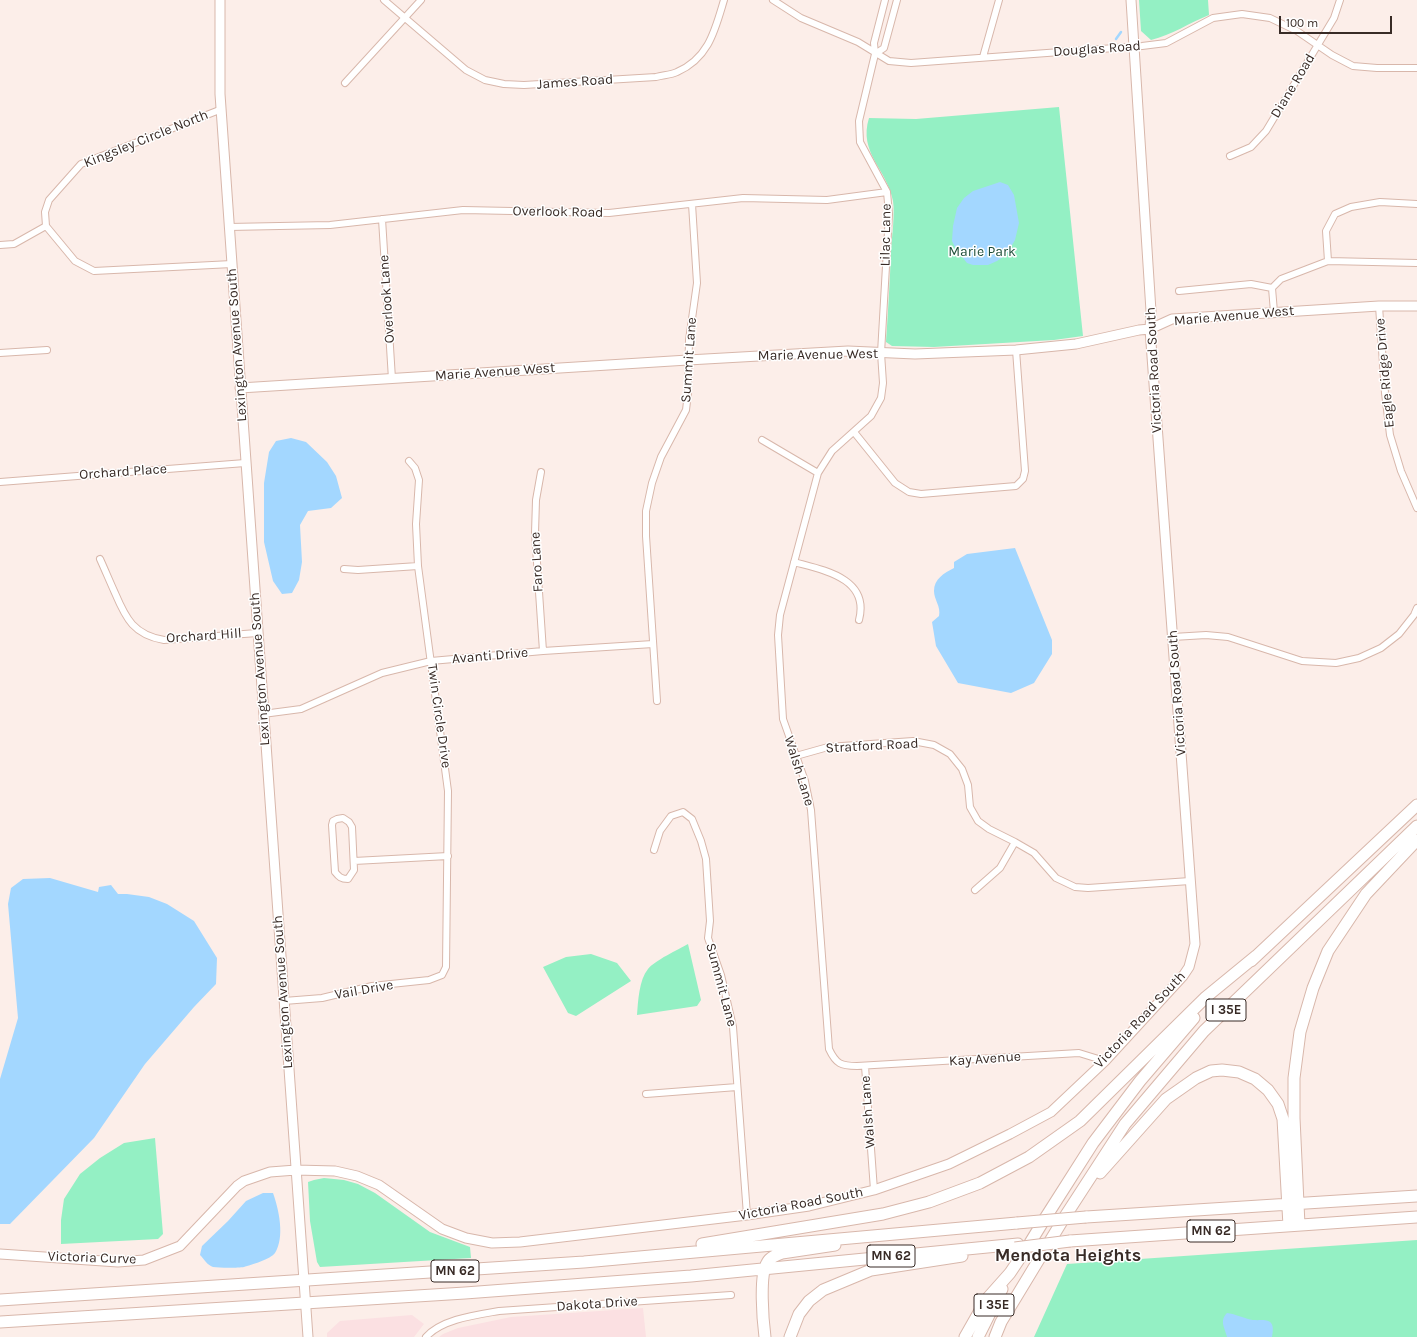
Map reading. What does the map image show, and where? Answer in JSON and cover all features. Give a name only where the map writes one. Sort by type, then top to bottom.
[{"type":"highway","name":"I 35E","points":[[978,1337],[1010,1273],[1093,1143],[1140,1081],[1196,1016],[1256,956],[1417,805]]},
{"type":"highway","name":"I 35E","points":[[995,1337],[1001,1322],[1064,1218],[1125,1124],[1204,1031],[1417,826]]},
{"type":"highway","points":[[1294,1226],[1294,1078],[1300,1032],[1312,988],[1328,951],[1366,894],[1417,840]]},
{"type":"highway","points":[[584,1262],[749,1237],[883,1214],[929,1202],[980,1182],[1029,1157],[1080,1121],[1206,997],[1256,956]]},
{"type":"highway","points":[[1064,1218],[1091,1183],[1166,1099],[1196,1078],[1211,1071],[1222,1070],[1239,1072],[1255,1079],[1268,1090],[1278,1104],[1283,1119],[1293,1204]]},
{"type":"highway","name":"MN 62","points":[[0,1300],[584,1262],[1017,1222],[1417,1196]]},
{"type":"highway","name":"MN 62","points":[[0,1322],[465,1293],[691,1276],[1070,1241],[1417,1217]]},
{"type":"highway","points":[[765,1337],[762,1282],[766,1263],[775,1255],[910,1232]]},
{"type":"highway","points":[[790,1337],[799,1314],[809,1301],[823,1290],[871,1270],[1016,1246]]},
{"type":"highway","points":[[965,1337],[986,1300],[1010,1273]]},
{"type":"street","name":"Lexington Avenue South","points":[[220,0],[220,94],[308,1337]]},
{"type":"street","points":[[384,0],[404,18]]},
{"type":"street","points":[[345,83],[421,0]]},
{"type":"street","name":"James Road","points":[[404,18],[466,70],[485,80],[504,84],[524,85],[656,77],[676,72],[693,62],[708,47],[716,28],[724,0]]},
{"type":"street","name":"Douglas Road","points":[[773,0],[801,18],[858,42],[889,61],[911,63],[1134,47],[1166,43],[1213,18],[1242,14],[1270,18],[1297,31],[1353,66],[1377,68],[1417,68]]},
{"type":"street","name":"Lilac Lane","points":[[881,353],[889,214],[887,192],[860,142],[858,121],[876,54],[874,43],[885,0]]},
{"type":"street","name":"Lilac Lane","points":[[876,54],[884,48],[897,0]]},
{"type":"street","points":[[984,57],[999,0]]},
{"type":"street","name":"Victoria Road South","points":[[296,1170],[335,1171],[357,1176],[379,1185],[442,1228],[466,1238],[492,1243],[520,1242],[747,1215],[809,1206],[874,1190],[949,1164],[1051,1112],[1105,1060],[1183,976],[1189,967],[1195,944],[1150,329],[1152,311],[1131,0]]},
{"type":"street","name":"Diane Road","points":[[1230,156],[1251,147],[1266,131],[1334,18],[1340,0]]},
{"type":"street","name":"Kingsley Circle North","points":[[46,226],[45,212],[49,200],[81,164],[222,109]]},
{"type":"street","name":"Overlook Road","points":[[230,227],[330,225],[463,210],[609,213],[743,198],[826,200],[887,192]]},
{"type":"street","points":[[1328,261],[1326,231],[1335,214],[1351,207],[1380,202],[1417,204]]},
{"type":"street","name":"Summit Lane","points":[[657,701],[646,536],[646,511],[652,483],[661,457],[686,410],[688,393],[689,340],[697,283],[692,204]]},
{"type":"street","name":"Overlook Lane","points":[[382,219],[392,379]]},
{"type":"street","points":[[0,245],[14,244],[46,226],[75,261],[94,271],[232,264]]},
{"type":"street","points":[[1274,312],[1272,288],[1281,279],[1328,261],[1417,264]]},
{"type":"street","points":[[1178,291],[1251,284],[1272,288]]},
{"type":"street","name":"Marie Avenue West","points":[[240,388],[848,351],[940,354],[1016,350],[1076,344],[1139,330],[1150,329],[1172,319],[1379,306],[1417,306]]},
{"type":"street","name":"Eagle Ridge Drive","points":[[1379,306],[1384,393],[1390,435],[1401,471],[1417,508]]},
{"type":"street","points":[[0,353],[47,350]]},
{"type":"street","points":[[854,432],[895,483],[909,492],[921,494],[1016,486],[1023,479],[1025,471],[1016,350]]},
{"type":"street","name":"Walsh Lane","points":[[874,1190],[865,1066],[846,1066],[839,1063],[833,1057],[829,1049],[811,810],[805,781],[784,719],[778,635],[780,615],[818,473],[832,451],[871,416],[881,398],[883,383],[881,353]]},
{"type":"street","points":[[762,440],[818,473]]},
{"type":"street","name":"Twin Circle Drive","points":[[409,461],[415,468],[419,480],[416,524],[418,566],[448,791],[446,967],[442,975]]},
{"type":"street","name":"Orchard Place","points":[[0,482],[245,462]]},
{"type":"street","name":"Faro Lane","points":[[541,472],[536,500],[535,533],[543,651]]},
{"type":"street","name":"Orchard Hill","points":[[100,559],[126,618],[136,629],[149,637],[164,640],[257,633]]},
{"type":"street","points":[[794,562],[832,573],[848,582],[858,594],[861,611],[859,620]]},
{"type":"street","points":[[344,569],[358,570],[418,566]]},
{"type":"street","points":[[1173,637],[1206,635],[1228,637],[1302,661],[1336,664],[1359,658],[1380,648],[1399,634],[1414,615],[1417,608]]},
{"type":"street","name":"Avanti Drive","points":[[263,714],[301,709],[382,673],[431,661],[543,651],[653,644]]},
{"type":"street","name":"Stratford Road","points":[[796,756],[828,747],[913,741],[934,745],[950,754],[962,769],[968,785],[970,807],[978,821],[989,829],[1034,853],[1056,878],[1075,887],[1088,888],[1190,882]]},
{"type":"street","name":"Summit Lane","points":[[654,850],[660,831],[671,816],[683,812],[692,819],[701,841],[706,859],[710,921],[708,938],[721,975],[733,1027],[747,1215]]},
{"type":"street","points":[[343,818],[349,822],[352,827],[354,861],[354,870],[348,879],[338,877],[335,872],[332,825],[333,821],[337,819],[343,818]]},
{"type":"street","points":[[975,890],[1000,868],[1015,842]]},
{"type":"street","points":[[354,861],[448,856]]},
{"type":"street","name":"Vail Drive","points":[[284,1001],[322,998],[372,986],[428,980],[442,975]]},
{"type":"street","name":"Kay Avenue","points":[[865,1066],[1079,1053],[1105,1060]]},
{"type":"street","points":[[646,1094],[737,1087]]},
{"type":"street","name":"Victoria Curve","points":[[0,1254],[118,1262],[144,1260],[180,1246],[237,1186],[244,1181],[270,1172],[296,1170]]},
{"type":"street","name":"Dakota Drive","points":[[426,1337],[443,1325],[464,1318],[499,1311],[730,1295]]},
{"type":"shaded area","points":[[643,1308],[646,1337],[439,1337],[458,1328],[511,1317]]},
{"type":"shaded area","points":[[412,1315],[424,1324],[414,1337],[327,1337],[327,1333],[340,1321]]},
{"type":"green space","points":[[1139,0],[1208,0],[1209,15],[1166,35],[1151,40],[1141,31]]},
{"type":"green space","name":"Marie Park","points":[[1059,107],[1083,336],[1054,340],[934,347],[892,346],[886,342],[894,206],[890,190],[870,151],[867,141],[869,118],[916,119]]},
{"type":"green space","points":[[688,944],[701,1000],[697,1006],[637,1015],[641,985],[648,969],[661,959]]},
{"type":"green space","points":[[591,954],[617,963],[631,981],[576,1016],[568,1013],[543,967],[566,957]]},
{"type":"green space","points":[[155,1138],[163,1234],[158,1239],[61,1244],[61,1220],[64,1199],[80,1174],[100,1158],[124,1143]]},
{"type":"green space","points":[[324,1178],[344,1180],[358,1184],[375,1193],[430,1232],[470,1247],[471,1258],[320,1267],[317,1262],[310,1221],[308,1182]]},
{"type":"green space","points":[[1417,1240],[1417,1337],[1034,1337],[1067,1264]]},
{"type":"water","points":[[1000,182],[1008,185],[1014,195],[1019,223],[1015,240],[1006,255],[997,261],[988,265],[973,265],[967,263],[956,249],[952,241],[953,226],[957,208],[964,198],[973,191]]},
{"type":"water","points":[[291,438],[306,442],[327,462],[336,476],[342,498],[331,508],[308,511],[300,525],[302,562],[299,580],[292,593],[282,594],[273,581],[264,542],[264,483],[269,452],[276,441]]},
{"type":"water","points":[[1015,548],[1052,640],[1052,654],[1034,683],[1011,693],[958,683],[936,646],[932,622],[939,616],[939,612],[934,594],[934,587],[943,574],[954,568],[954,562],[967,554]]},
{"type":"water","points":[[50,878],[98,892],[99,887],[111,885],[118,894],[149,897],[167,904],[194,921],[217,958],[216,984],[145,1064],[94,1138],[10,1224],[0,1224],[0,1079],[18,1018],[8,904],[11,888],[23,879]]},
{"type":"water","points":[[263,1193],[273,1193],[279,1215],[280,1239],[275,1253],[265,1260],[244,1267],[213,1267],[209,1265],[200,1255],[202,1246],[246,1201]]},
{"type":"water","points":[[1227,1313],[1248,1319],[1266,1320],[1270,1322],[1273,1330],[1272,1337],[1227,1337],[1223,1319]]},
{"type":"waterway","points":[[1116,39],[1121,32]]},
{"type":"district","name":"Mendota Heights","points":[[1068,1256]]}]
